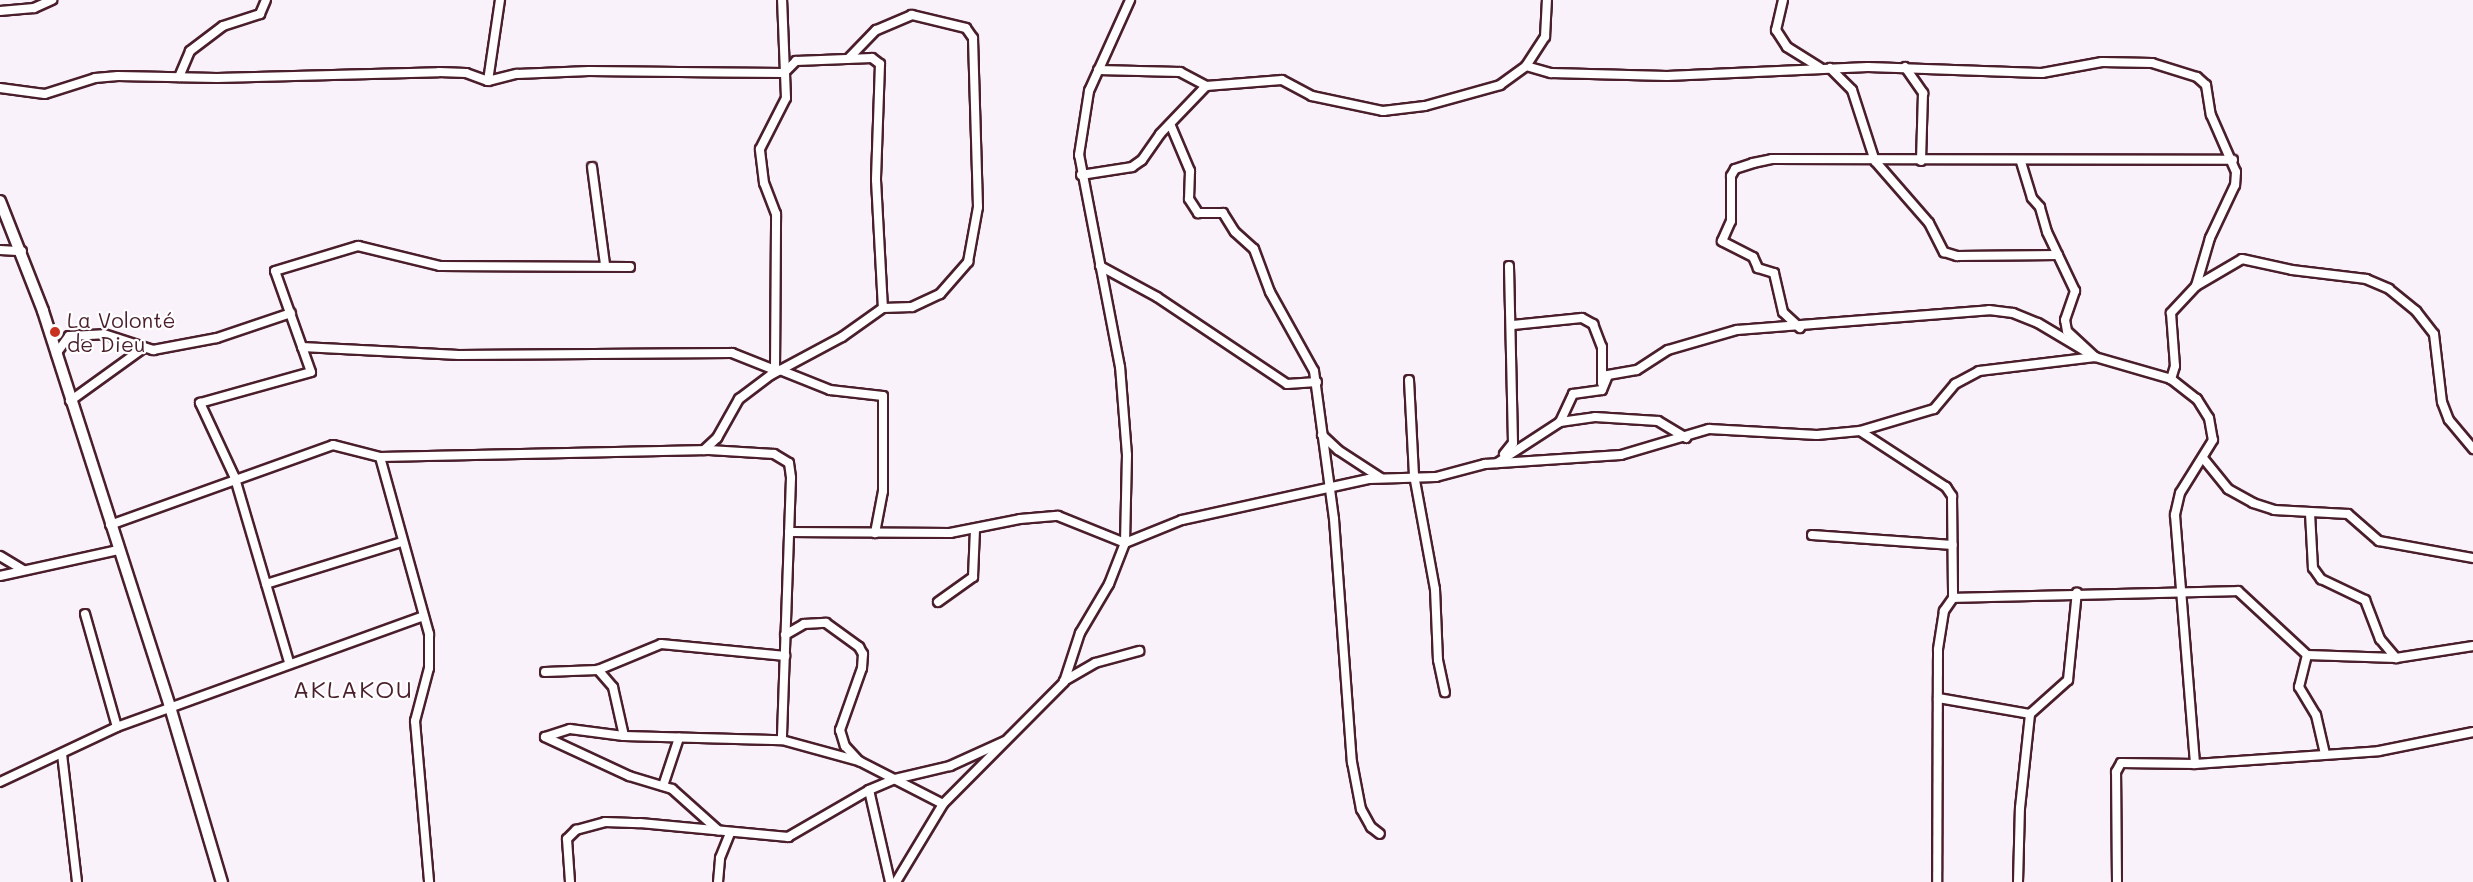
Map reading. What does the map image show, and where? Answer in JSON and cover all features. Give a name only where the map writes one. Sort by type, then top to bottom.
[{"type":"street","points":[[0,11],[34,8],[52,0]]},
{"type":"street","points":[[179,77],[190,51],[223,26],[260,14],[266,0]]},
{"type":"street","points":[[488,81],[500,0]]},
{"type":"street","points":[[302,347],[459,355],[732,352],[776,370],[776,214],[764,183],[760,148],[786,98],[782,0]]},
{"type":"street","points":[[1064,682],[1080,633],[1109,584],[1125,543],[1127,455],[1124,407],[1079,155],[1083,120],[1098,70],[1130,0]]},
{"type":"street","points":[[1098,70],[1180,72],[1206,86],[1282,80],[1312,96],[1383,111],[1425,106],[1500,85],[1526,66],[1545,37],[1547,0]]},
{"type":"street","points":[[1783,0],[1776,30],[1787,47],[1820,68]]},
{"type":"street","points":[[704,450],[717,438],[739,399],[780,370],[842,337],[883,308],[912,307],[940,294],[968,262],[978,207],[976,43],[966,28],[912,15],[876,30],[848,59]]},
{"type":"street","points":[[0,88],[45,94],[102,76],[179,77],[439,72],[466,73],[488,81],[517,74],[589,71],[784,73],[796,61],[872,58],[880,64],[876,180],[883,308]]},
{"type":"street","points":[[1526,66],[1551,73],[1667,76],[1820,68],[1905,67],[2042,73],[2102,62],[2152,63],[2197,77],[2206,85],[2211,115],[2233,160],[2235,184],[2210,237],[2196,286]]},
{"type":"street","points":[[1905,67],[1923,93],[1921,161]]},
{"type":"street","points":[[1830,68],[1852,90],[1875,161],[1929,223],[1950,256],[2058,255]]},
{"type":"street","points":[[1081,175],[1132,167],[1142,160],[1160,134],[1171,126],[1206,86]]},
{"type":"street","points":[[1171,126],[1190,171],[1190,199],[1198,213],[1223,213],[1235,232],[1254,249],[1270,292],[1307,354],[1317,382],[1330,488],[1352,762],[1361,809],[1371,827],[1380,834]]},
{"type":"street","points":[[1800,327],[1783,312],[1774,273],[1758,268],[1753,257],[1724,245],[1722,237],[1731,221],[1731,176],[1735,170],[1772,159],[2233,160]]},
{"type":"street","points":[[2021,161],[2032,198],[2040,207],[2058,255],[2075,291],[2065,320],[2067,331],[2095,357]]},
{"type":"street","points":[[592,167],[605,264]]},
{"type":"street","points":[[0,201],[22,251],[56,354],[170,707],[222,882]]},
{"type":"street","points":[[288,662],[235,478],[200,403],[311,372],[275,271],[358,246],[440,266],[605,264],[630,267]]},
{"type":"street","points":[[0,250],[22,251]]},
{"type":"street","points":[[2171,379],[2175,366],[2171,313],[2196,286],[2242,259],[2292,270],[2366,279],[2389,290],[2416,311],[2434,334],[2442,402],[2450,420],[2473,449]]},
{"type":"street","points":[[1100,266],[1157,297],[1287,384],[1317,382]]},
{"type":"street","points":[[1497,463],[1513,443],[1513,325],[1509,266]]},
{"type":"street","points":[[1602,390],[1608,375],[1637,370],[1668,350],[1737,330],[1771,325],[1800,327],[1989,310],[2013,313],[2038,323],[2095,357],[2171,379],[2197,399],[2210,418],[2213,440],[2181,493],[2175,515],[2195,764]]},
{"type":"street","points":[[70,401],[142,349],[217,338],[291,313]]},
{"type":"street","points":[[1513,325],[1582,318],[1593,324],[1602,347],[1602,390]]},
{"type":"street","points":[[56,354],[69,336],[97,334],[112,336],[142,349]]},
{"type":"street","points":[[789,532],[950,533],[1020,519],[1058,516],[1125,543],[1182,520],[1381,478],[1414,475],[1449,476],[1497,463],[1621,454],[1686,438],[1709,429],[1817,435],[1860,431],[1934,409],[1955,384],[1979,371],[2095,357]]},
{"type":"street","points":[[780,370],[830,390],[884,396],[883,491],[875,533]]},
{"type":"street","points":[[1409,380],[1414,475],[1435,589],[1438,660],[1445,692]]},
{"type":"street","points":[[1560,422],[1573,394],[1602,390]]},
{"type":"street","points":[[1497,463],[1560,422],[1595,417],[1658,421],[1686,438]]},
{"type":"street","points":[[1860,431],[1951,491],[1953,598],[1944,611],[1940,631],[1937,882]]},
{"type":"street","points":[[1322,434],[1338,450],[1381,478]]},
{"type":"street","points":[[110,525],[235,478],[333,446],[380,457],[513,457],[704,450],[774,454],[789,463],[782,740]]},
{"type":"street","points":[[380,457],[429,634],[429,668],[415,721],[429,882]]},
{"type":"street","points":[[2203,458],[2228,489],[2253,503],[2310,513],[2348,514],[2379,541],[2473,558]]},
{"type":"street","points":[[2310,513],[2313,568],[2321,579],[2366,600],[2380,639],[2396,658]]},
{"type":"street","points":[[938,602],[974,577],[975,529]]},
{"type":"street","points":[[1812,535],[1953,545]]},
{"type":"street","points":[[266,584],[402,542]]},
{"type":"street","points":[[0,576],[118,550]]},
{"type":"street","points":[[0,556],[23,570]]},
{"type":"street","points":[[1953,598],[2077,592],[2238,591],[2307,655],[2396,658],[2473,646]]},
{"type":"street","points":[[2018,882],[2020,808],[2030,714],[2068,680],[2077,592]]},
{"type":"street","points":[[85,614],[117,727]]},
{"type":"street","points":[[0,782],[117,727],[288,662],[424,616]]},
{"type":"street","points":[[785,635],[804,624],[826,623],[859,647],[863,654],[862,668],[840,730],[845,746],[859,761]]},
{"type":"street","points":[[545,672],[598,670],[661,644],[785,656]]},
{"type":"street","points":[[896,882],[943,804],[1064,682],[1095,663],[1139,651]]},
{"type":"street","points":[[2307,655],[2299,687],[2316,716],[2325,753]]},
{"type":"street","points":[[598,670],[613,687],[624,736]]},
{"type":"street","points":[[1938,698],[2030,714]]},
{"type":"street","points":[[718,830],[685,796],[663,786],[629,776],[545,737],[570,729],[624,736],[782,740],[859,761],[943,804]]},
{"type":"street","points":[[2117,882],[2118,766],[2121,763],[2195,764],[2411,747],[2473,732]]},
{"type":"street","points":[[663,786],[679,738]]},
{"type":"street","points":[[570,882],[567,839],[576,830],[605,822],[789,837],[869,790],[895,779],[950,766],[1009,738]]},
{"type":"street","points":[[62,754],[77,882]]},
{"type":"street","points":[[869,790],[890,882]]},
{"type":"street","points":[[718,882],[720,858],[730,833]]},
{"type":"place","name":"La Volonté de Dieu","points":[[55,332]]},
{"type":"district","name":"AKLAKOU","points":[[353,689]]}]
